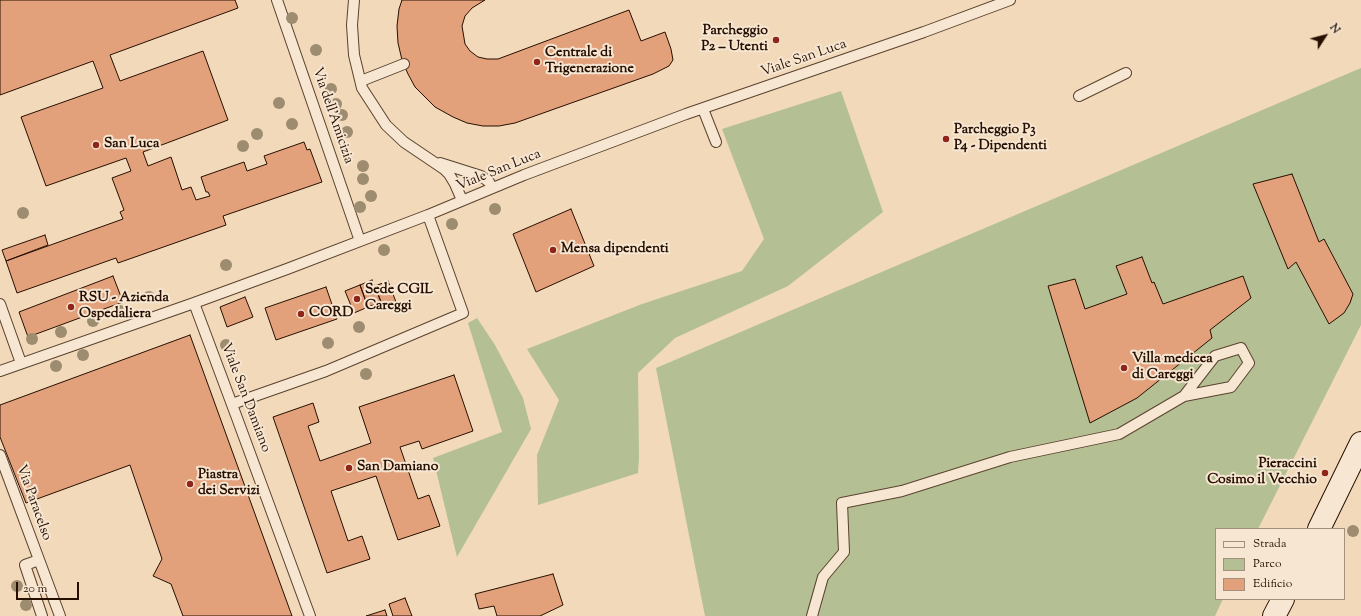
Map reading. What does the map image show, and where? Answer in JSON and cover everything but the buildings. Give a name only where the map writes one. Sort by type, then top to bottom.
[{"type":"main road","points":[[1319,528],[1361,442]]},
{"type":"main road","points":[[1274,616],[1282,600]]},
{"type":"lane","name":"Via dell'Amicizia","points":[[277,0],[360,241]]},
{"type":"lane","points":[[354,0],[352,25],[354,55],[362,88],[386,125],[404,142],[432,160],[449,174],[462,200]]},
{"type":"lane","name":"Viale San Luca","points":[[0,371],[194,303],[360,241],[524,175],[703,109],[924,32],[1010,0]]},
{"type":"lane","points":[[361,81],[404,64]]},
{"type":"lane","points":[[1079,96],[1126,74]]},
{"type":"lane","points":[[703,109],[716,142]]},
{"type":"lane","points":[[432,160],[481,176],[490,182],[492,188]]},
{"type":"lane","points":[[232,404],[326,371],[463,313],[428,214]]},
{"type":"lane","name":"Viale San Damiano","points":[[194,303],[310,616]]},
{"type":"lane","points":[[0,304],[21,363]]},
{"type":"lane","points":[[812,616],[823,577],[844,552],[842,503],[902,491],[1010,457],[1119,434],[1184,396],[1231,387],[1249,363],[1241,348],[1215,356],[1184,396]]},
{"type":"lane","name":"Via Paracelso","points":[[0,455],[60,616]]},
{"type":"lane","name":"Via Paracelso","points":[[39,560],[25,565],[42,616]]},
{"type":"green space","points":[[1361,68],[1361,325],[1259,528],[1215,528],[1215,600],[1223,600],[1215,616],[705,616],[656,368]]},
{"type":"green space","points":[[841,91],[883,212],[788,286],[675,338],[638,373],[638,473],[538,505],[537,455],[559,400],[527,349],[642,304],[742,271],[764,239],[722,129]]},
{"type":"green space","points":[[477,318],[495,345],[523,398],[531,429],[457,557],[433,458],[502,432],[468,323]]},
{"type":"place","name":"Parcheggio P2 – Utenti","points":[[776,40]]},
{"type":"place","name":"Centrale di Trigenerazione","points":[[537,62]]},
{"type":"place","name":"Parcheggio P3 P4 - Dipendenti","points":[[946,139]]},
{"type":"place","name":"San Luca","points":[[96,145]]},
{"type":"place","name":"Mensa dipendenti","points":[[553,250]]},
{"type":"place","name":"Sede CGIL Careggi","points":[[357,299]]},
{"type":"place","name":"RSU - Azienda Ospedaliera","points":[[71,307]]},
{"type":"place","name":"CORD","points":[[301,314]]},
{"type":"place","name":"Villa medicea di Careggi","points":[[1124,368]]},
{"type":"place","name":"San Damiano","points":[[349,468]]},
{"type":"place","name":"Pieraccini Cosimo il Vecchio","points":[[1325,473]]},
{"type":"place","name":"Piastra dei Servizi","points":[[190,484]]}]
